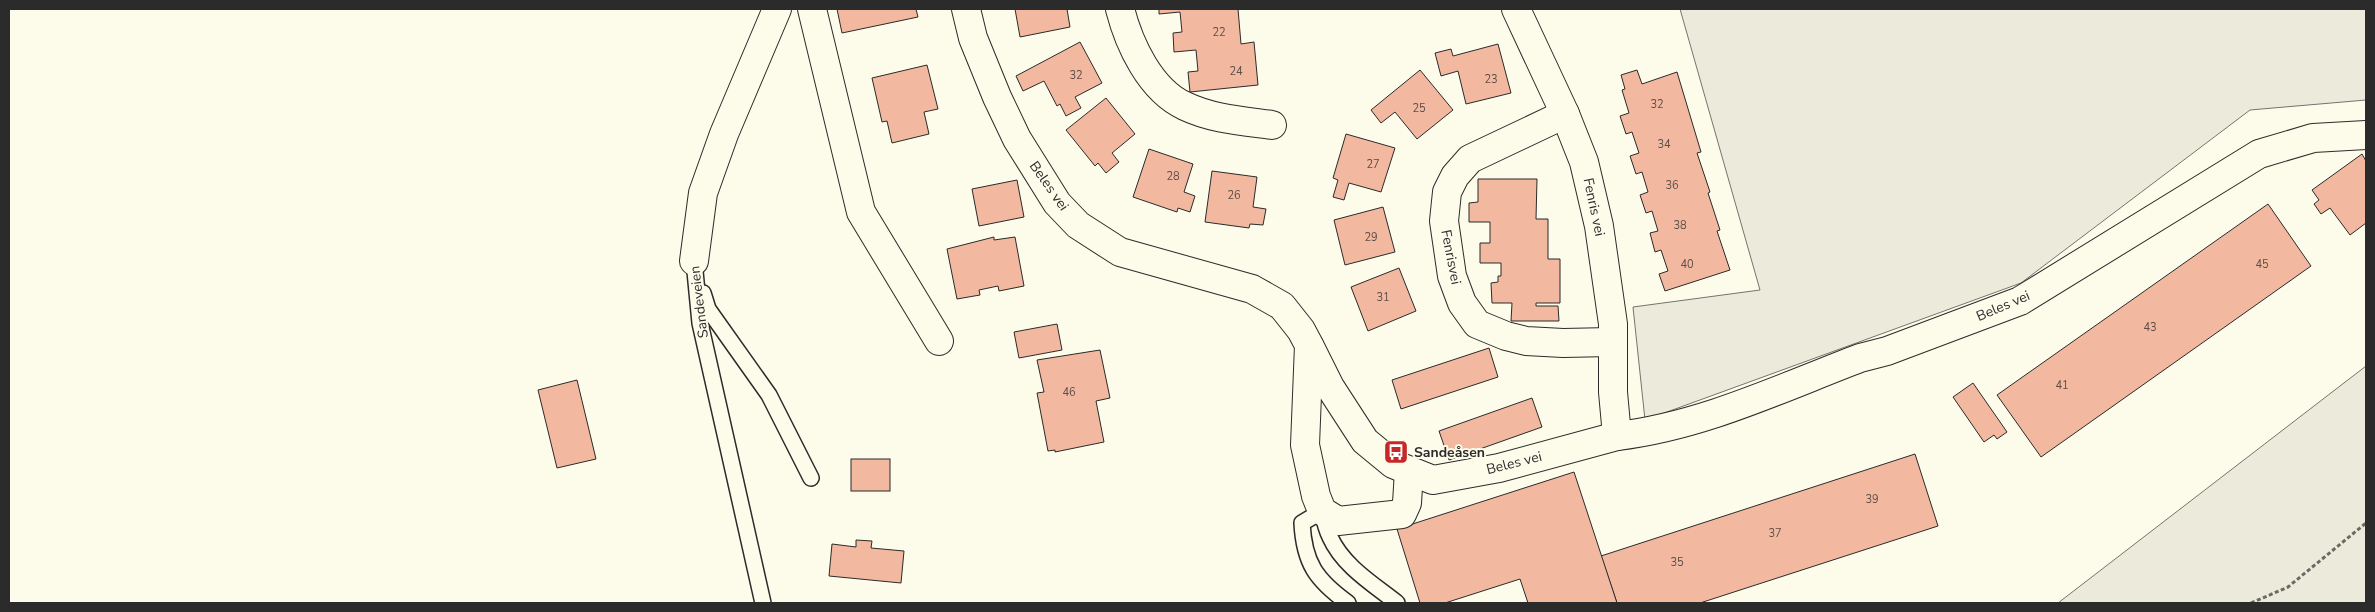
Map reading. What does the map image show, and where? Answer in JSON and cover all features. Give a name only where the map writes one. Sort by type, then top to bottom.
[{"type":"street","name":"Sandeveien","points":[[694,261],[703,194],[724,134],[777,9]]},
{"type":"street","points":[[812,9],[861,212],[939,341]]},
{"type":"street","name":"Beles vei","points":[[966,9],[973,38],[997,97],[1017,139],[1058,203],[1078,225],[1120,252],[1252,289],[1282,306],[1301,330],[1330,387],[1365,441],[1393,464],[1433,480],[1499,468],[1616,427],[1651,432],[1697,419],[1860,358],[1886,351],[2020,301],[2259,154],[2314,138],[2366,135]]},
{"type":"street","points":[[1120,9],[1138,55],[1165,94],[1185,106],[1222,118],[1272,125]]},
{"type":"street","name":"Fenris vei","points":[[1516,9],[1584,162],[1599,226],[1613,324],[1611,342],[1616,427]]},
{"type":"street","name":"Fenrisvei","points":[[1564,114],[1470,159],[1455,176],[1447,192],[1444,221],[1452,276],[1462,303],[1477,324],[1506,336],[1526,341],[1563,343],[1611,342]]},
{"type":"street","points":[[1309,345],[1305,445],[1316,496],[1322,511],[1338,521],[1402,514],[1407,503],[1409,471]]},
{"type":"lane","points":[[694,261],[708,309],[769,395],[811,478]]},
{"type":"lane","name":"Sandeveien","points":[[694,261],[700,323],[763,603]]},
{"type":"lane","points":[[1348,603],[1327,588],[1313,572],[1303,544],[1302,523],[1322,511],[1330,537],[1340,554],[1352,567],[1397,603]]},
{"type":"path","points":[[2251,603],[2288,587],[2366,522]]},
{"type":"shaded area","points":[[1680,9],[2366,9],[2366,100],[2250,110],[2021,283],[1645,420],[1633,307],[1760,290]]},
{"type":"shaded area","points":[[2366,366],[2366,603],[2058,603]]},
{"type":"building","points":[[837,9],[916,9],[918,17],[842,33]]},
{"type":"building","points":[[1015,9],[1067,9],[1070,27],[1020,37]]},
{"type":"building","points":[[1159,9],[1238,9],[1241,44],[1254,42],[1258,85],[1190,92],[1188,72],[1198,71],[1196,50],[1174,52],[1173,33],[1182,32],[1180,12],[1159,14]]},
{"type":"building","points":[[1080,42],[1102,83],[1075,97],[1081,108],[1066,116],[1060,104],[1057,106],[1044,81],[1023,91],[1016,76]]},
{"type":"building","points":[[1498,44],[1511,93],[1466,104],[1458,71],[1441,76],[1435,53],[1451,49],[1453,56]]},
{"type":"building","points":[[927,65],[938,109],[924,112],[929,134],[892,143],[887,121],[882,122],[872,78]]},
{"type":"building","points":[[1420,70],[1453,110],[1417,139],[1395,112],[1381,123],[1371,110]]},
{"type":"building","points":[[1637,70],[1642,84],[1677,72],[1701,152],[1697,153],[1720,230],[1717,231],[1730,270],[1665,291],[1659,274],[1668,271],[1661,250],[1655,252],[1650,233],[1658,231],[1652,211],[1646,213],[1640,195],[1648,192],[1642,172],[1636,174],[1630,156],[1639,153],[1632,132],[1626,134],[1620,116],[1629,113],[1622,90],[1625,89],[1621,75]]},
{"type":"building","points":[[1106,98],[1135,134],[1112,153],[1119,162],[1106,173],[1098,163],[1095,166],[1066,130]]},
{"type":"building","points":[[1346,134],[1395,148],[1381,192],[1349,183],[1344,200],[1333,197],[1338,180],[1333,178]]},
{"type":"building","points":[[1149,149],[1193,164],[1184,192],[1195,196],[1190,212],[1178,208],[1177,212],[1133,197]]},
{"type":"building","points":[[2362,154],[2366,161],[2366,223],[2350,235],[2330,208],[2321,214],[2314,204],[2319,200],[2312,190]]},
{"type":"building","points":[[1212,171],[1257,177],[1253,207],[1266,209],[1263,225],[1250,224],[1249,228],[1205,222]]},
{"type":"building","points":[[1478,179],[1537,179],[1536,219],[1548,219],[1548,259],[1560,259],[1560,303],[1536,303],[1536,306],[1558,306],[1559,321],[1511,321],[1512,303],[1492,303],[1491,283],[1498,282],[1498,276],[1501,276],[1501,263],[1480,263],[1480,243],[1490,243],[1490,222],[1469,222],[1469,203],[1478,202]]},
{"type":"building","points":[[1017,180],[1024,217],[979,226],[972,189]]},
{"type":"building","points":[[2268,204],[2311,266],[2041,457],[1997,395]]},
{"type":"building","points":[[1383,207],[1395,252],[1345,265],[1334,220]]},
{"type":"building","points":[[994,237],[994,240],[1015,237],[1024,286],[999,291],[998,286],[979,290],[980,295],[957,299],[947,249]]},
{"type":"building","points":[[1399,268],[1416,311],[1368,331],[1351,287]]},
{"type":"building","points":[[1057,324],[1062,350],[1019,358],[1014,332]]},
{"type":"building","points":[[1489,348],[1498,377],[1401,409],[1392,380]]},
{"type":"building","points":[[1100,350],[1110,398],[1096,401],[1104,442],[1055,452],[1055,450],[1048,451],[1037,393],[1044,392],[1037,360]]},
{"type":"building","points":[[577,380],[596,459],[557,468],[538,390]]},
{"type":"building","points":[[1973,383],[2007,432],[1997,439],[1994,435],[1984,442],[1953,397]]},
{"type":"building","points":[[1532,398],[1542,427],[1449,460],[1439,431]]},
{"type":"building","points":[[1915,454],[1938,526],[1700,603],[1617,603],[1601,556]]},
{"type":"building","points":[[851,459],[890,459],[890,491],[851,491]]},
{"type":"building","points":[[1574,472],[1617,603],[1528,603],[1520,579],[1445,603],[1420,603],[1397,529]]},
{"type":"building","points":[[856,540],[872,541],[871,548],[904,551],[901,583],[829,576],[832,544],[856,547]]},
{"type":"place","name":"Sandeåsen","points":[[1396,452]]}]
